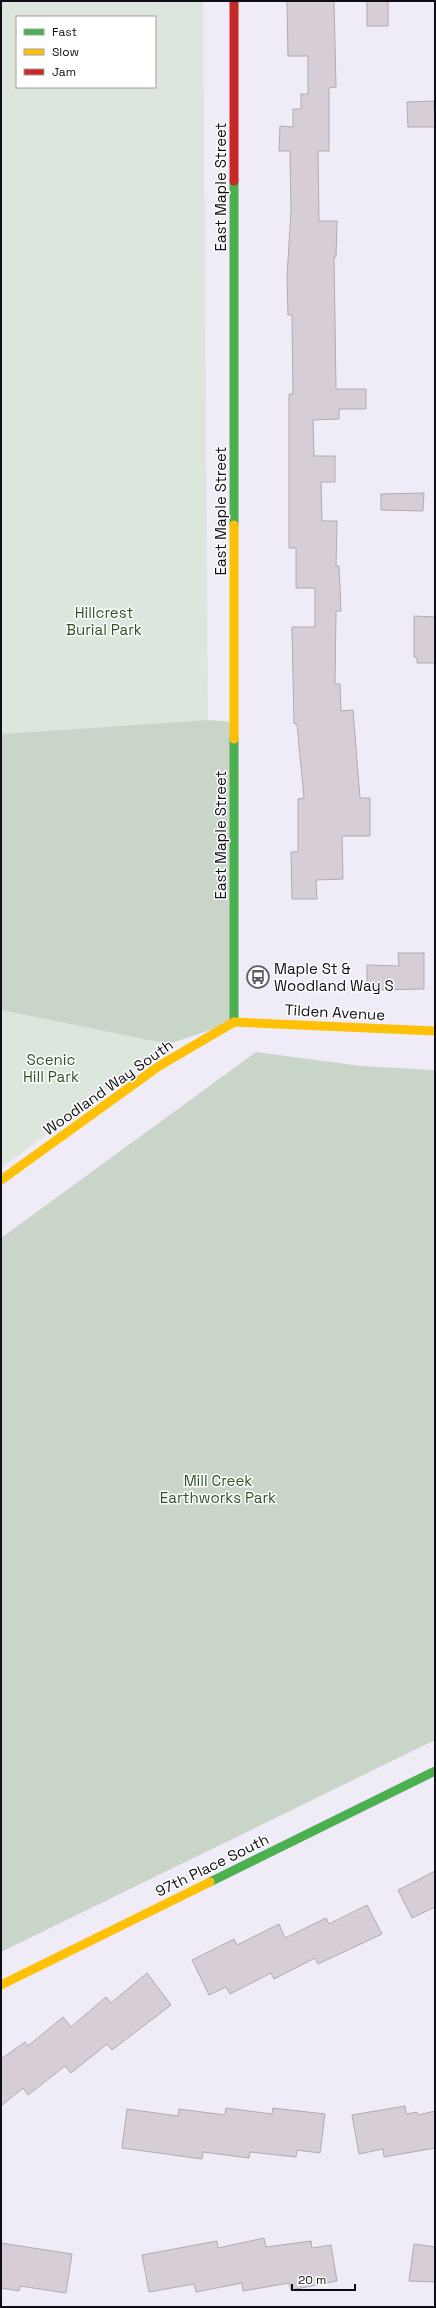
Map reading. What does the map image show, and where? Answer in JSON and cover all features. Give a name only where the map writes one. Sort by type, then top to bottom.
[{"type":"street","name":"East Maple Street","points":[[234,1],[234,1022]]},
{"type":"street","name":"Tilden Avenue","points":[[234,1022],[435,1030]]},
{"type":"street","name":"Woodland Way South","points":[[1,1180],[160,1066],[234,1022]]},
{"type":"street","name":"97th Place South","points":[[1,1984],[435,1771]]},
{"type":"green space","name":"Hillcrest Burial Park","points":[[1,1],[203,1],[208,720],[1,734]]},
{"type":"green space","points":[[208,720],[234,722],[234,1022],[169,1044],[1,1010],[1,734]]},
{"type":"green space","name":"Scenic Hill Park","points":[[1,1005],[169,1044],[1,1168]]},
{"type":"green space","name":"Mill Creek Earthworks Park","points":[[256,1052],[361,1066],[435,1070],[435,1740],[1,1952],[1,1238]]},
{"type":"building","points":[[287,1],[334,1],[336,87],[329,88],[329,151],[318,151],[319,221],[337,221],[336,257],[334,257],[336,389],[366,389],[366,409],[339,409],[339,419],[313,420],[314,456],[335,456],[335,482],[321,482],[322,521],[337,521],[336,566],[339,566],[341,611],[336,611],[335,684],[340,684],[341,711],[353,710],[360,798],[370,798],[370,836],[342,836],[343,879],[316,880],[317,899],[292,899],[291,852],[298,852],[298,799],[304,798],[297,724],[294,724],[292,627],[315,627],[315,588],[296,588],[296,548],[289,548],[289,394],[293,394],[292,315],[288,315],[287,277],[291,211],[290,151],[279,151],[280,126],[293,127],[293,109],[301,109],[301,94],[308,94],[308,56],[288,56]]},
{"type":"building","points":[[367,1],[388,1],[388,26],[367,26]]},
{"type":"building","points":[[434,101],[435,127],[408,127],[407,102]]},
{"type":"building","points":[[424,493],[423,511],[381,510],[381,494]]},
{"type":"building","points":[[414,616],[435,617],[435,663],[417,663],[417,658],[414,657]]},
{"type":"building","points":[[398,953],[424,953],[424,989],[367,990],[367,965],[399,966]]},
{"type":"building","points":[[435,1871],[435,1907],[412,1918],[398,1890]]},
{"type":"building","points":[[367,1905],[382,1934],[318,1964],[315,1958],[274,1979],[271,1973],[230,1994],[226,1987],[209,1995],[192,1960],[234,1939],[237,1945],[279,1924],[285,1938],[326,1918],[329,1924]]},
{"type":"building","points":[[147,1973],[171,2005],[112,2050],[107,2044],[71,2073],[65,2066],[28,2095],[23,2088],[1,2106],[1,2059],[25,2042],[28,2046],[63,2017],[71,2027],[106,1997],[111,2003]]},
{"type":"building","points":[[405,2106],[406,2114],[417,2112],[418,2115],[435,2111],[435,2148],[384,2157],[383,2149],[359,2154],[352,2115]]},
{"type":"building","points":[[226,2108],[272,2114],[273,2108],[325,2114],[320,2153],[297,2150],[296,2157],[250,2152],[249,2158],[203,2152],[202,2159],[122,2148],[127,2109],[178,2116],[179,2109],[225,2115]]},
{"type":"building","points":[[264,2238],[266,2247],[311,2241],[312,2248],[331,2245],[337,2281],[291,2290],[289,2283],[243,2291],[242,2283],[196,2292],[194,2284],[149,2292],[142,2255],[217,2241],[218,2248]]},
{"type":"building","points":[[1,2243],[72,2254],[66,2293],[20,2286],[19,2291],[1,2288]]},
{"type":"building","points":[[414,2244],[435,2247],[435,2282],[409,2281]]},
{"type":"traffic: fast","points":[[234,181],[234,525]]},
{"type":"traffic: fast","points":[[234,739],[234,1022]]},
{"type":"traffic: fast","points":[[210,1882],[435,1771]]},
{"type":"traffic: slow","points":[[234,525],[234,739]]},
{"type":"traffic: slow","points":[[234,1022],[435,1031]]},
{"type":"traffic: slow","points":[[1,1180],[159,1066],[234,1022]]},
{"type":"traffic: slow","points":[[1,1985],[210,1882]]},
{"type":"traffic: jam","points":[[234,1],[234,181]]},
{"type":"place","name":"Maple St & Woodland Way S","points":[[258,977]]}]
